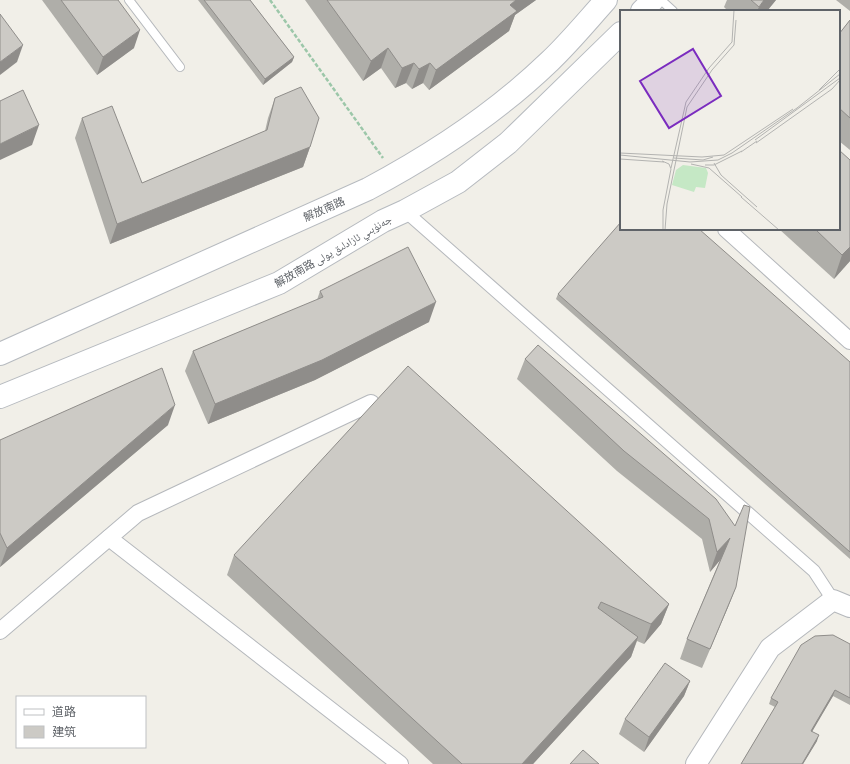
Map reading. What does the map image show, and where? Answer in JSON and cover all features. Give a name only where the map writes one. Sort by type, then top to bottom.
[{"type":"main road","name":"解放南路","points":[[0,354],[368,188],[395,174],[490,112],[551,60],[606,0]]},
{"type":"main road","points":[[643,10],[653,0]]},
{"type":"main road","name":"解放南路 جەنۇبىي ئازادلىق يولى","points":[[0,397],[279,283],[383,221],[405,211],[458,182],[508,143],[590,65],[620,34]]},
{"type":"street","points":[[405,211],[814,571],[842,604],[770,648],[696,764]]},
{"type":"street","points":[[727,230],[850,341]]},
{"type":"street","points":[[0,631],[138,514],[371,403]]},
{"type":"street","points":[[109,538],[400,764]]},
{"type":"lane","points":[[129,0],[180,67]]},
{"type":"lane","points":[[661,0],[672,10]]},
{"type":"path","points":[[270,0],[395,174]]},
{"type":"building","points":[[61,0],[118,0],[140,30],[103,57]]},
{"type":"building","points":[[204,0],[250,0],[294,57],[265,79]]},
{"type":"building","points":[[327,0],[516,0],[510,5],[517,11],[436,70],[430,63],[419,69],[414,63],[402,68],[388,48],[371,61]]},
{"type":"building","points":[[751,0],[764,0],[759,7]]},
{"type":"building","points":[[0,14],[23,45],[0,62]]},
{"type":"building","points":[[850,20],[850,118],[840,109],[840,33]]},
{"type":"building","points":[[301,87],[319,118],[310,147],[117,224],[82,118],[112,106],[142,183],[267,130],[275,98]]},
{"type":"building","points":[[23,90],[39,125],[0,144],[0,101]]},
{"type":"building","points":[[840,151],[850,160],[850,247],[842,255],[816,230],[840,230]]},
{"type":"building","points":[[620,223],[620,230],[700,230],[850,362],[850,552],[558,294]]},
{"type":"building","points":[[408,247],[436,302],[322,360],[215,404],[193,351],[323,297],[320,291]]},
{"type":"building","points":[[538,345],[716,499],[735,526],[744,505],[750,507],[736,587],[710,649],[687,639],[730,538],[717,552],[709,519],[624,451],[525,359]]},
{"type":"building","points":[[408,366],[669,604],[651,624],[601,602],[598,608],[638,637],[522,764],[462,764],[234,555]]},
{"type":"building","points":[[162,368],[175,405],[7,548],[0,533],[0,440]]},
{"type":"building","points":[[833,635],[850,644],[850,698],[835,690],[811,731],[819,735],[802,764],[741,764],[778,702],[771,698],[801,645],[815,636]]},
{"type":"building","points":[[665,663],[690,681],[649,737],[625,719]]},
{"type":"building","points":[[583,750],[599,764],[570,764]]}]
